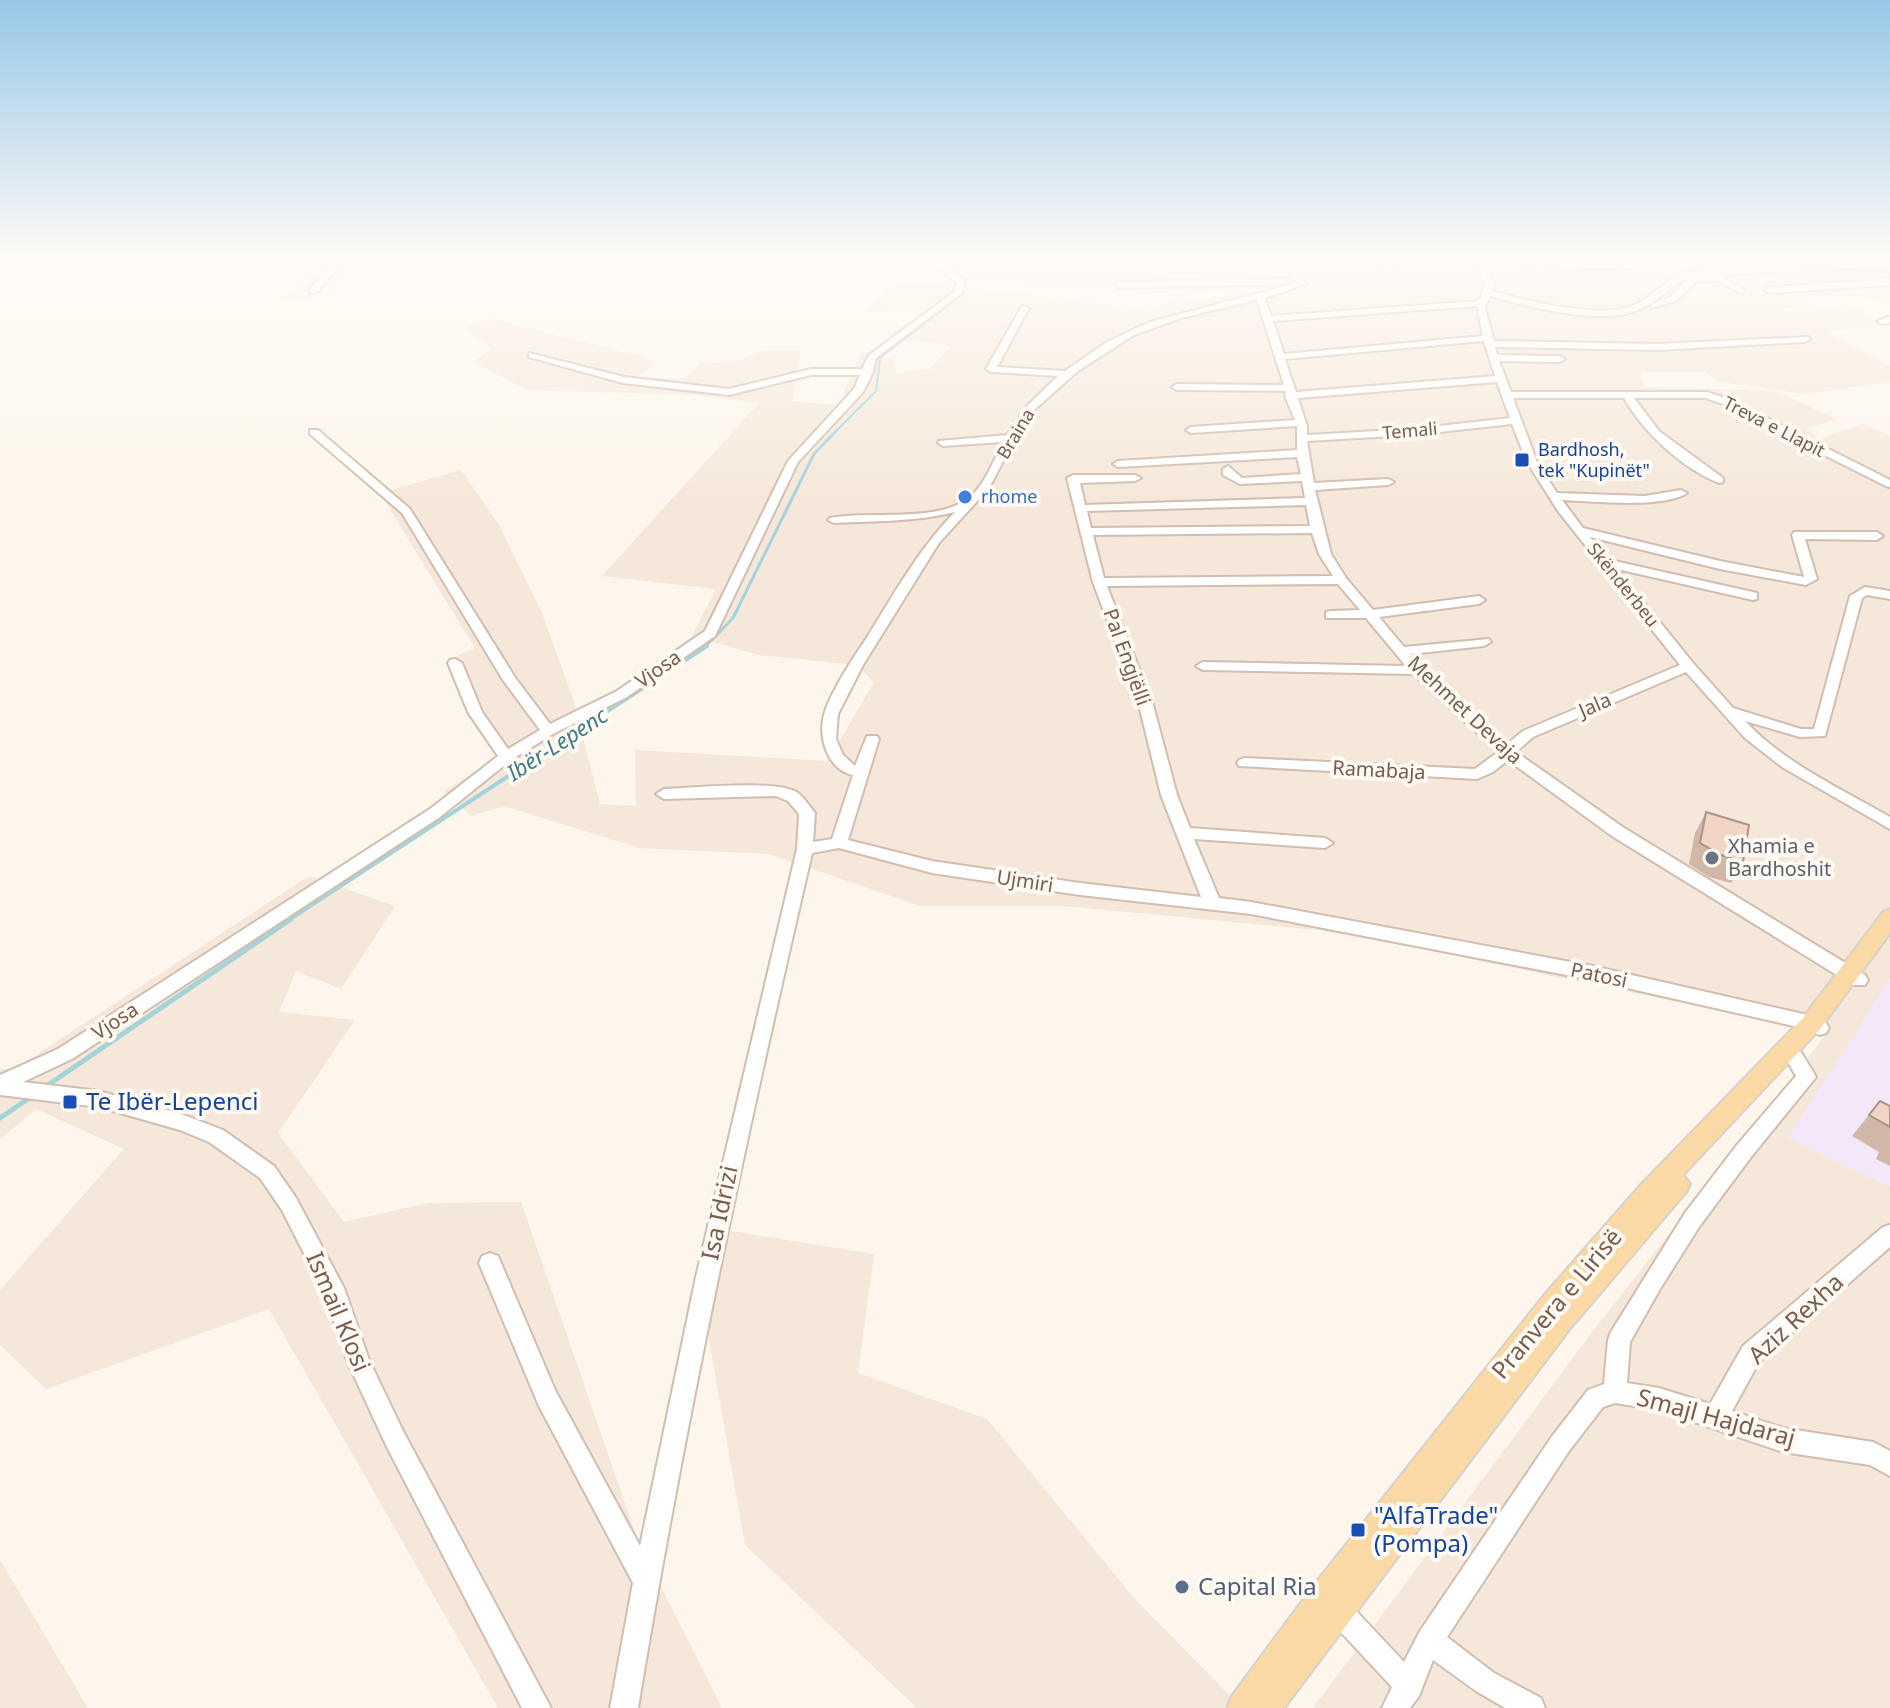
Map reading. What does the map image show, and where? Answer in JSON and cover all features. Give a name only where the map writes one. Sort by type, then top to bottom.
[{"type":"main road","name":"Pranvera e Lirisë","points":[[1854,978],[1890,917]]},
{"type":"main road","name":"Pranvera e Lirisë","points":[[1244,1708],[1558,1322],[1685,1174],[1794,1057],[1890,934]]},
{"type":"main road","name":"Pranvera e Lirisë","points":[[1263,1708],[1332,1603],[1556,1302],[1647,1196],[1816,1026]]},
{"type":"street","name":"Vjosa","points":[[0,1086],[65,1054],[435,813],[506,757],[548,731],[622,694],[710,633],[793,461],[859,390],[872,357],[894,341]]},
{"type":"street","points":[[1007,341],[991,369],[1066,374]]},
{"type":"street","name":"Braina","points":[[861,772],[850,770],[837,757],[829,739],[831,714],[856,665],[934,541],[994,472],[1020,421],[1047,389],[1114,341]]},
{"type":"street","name":"Mehmet Devaja","points":[[1274,341],[1300,423],[1317,529],[1325,554],[1341,580],[1417,670],[1508,753],[1639,846],[1854,978]]},
{"type":"street","name":"Skënderbeu","points":[[1489,341],[1532,462],[1578,530],[1609,564],[1688,666],[1750,735],[1787,764],[1890,824]]},
{"type":"street","points":[[1279,357],[1490,347],[1658,347],[1774,341]]},
{"type":"street","points":[[1490,347],[1560,359]]},
{"type":"street","points":[[532,355],[623,380],[729,392],[811,372],[868,372]]},
{"type":"street","points":[[1177,387],[1289,392],[1500,379]]},
{"type":"street","name":"Treva e Llapit","points":[[1508,395],[1707,395],[1727,402],[1890,484]]},
{"type":"street","points":[[1628,396],[1653,433],[1719,480]]},
{"type":"street","name":"Temali","points":[[1302,445],[1517,420]]},
{"type":"street","points":[[1191,430],[1300,423]]},
{"type":"street","points":[[314,432],[406,511],[510,680],[548,731]]},
{"type":"street","points":[[943,443],[1011,438]]},
{"type":"street","points":[[1235,446],[1302,445]]},
{"type":"street","points":[[1118,464],[1302,445]]},
{"type":"street","points":[[1228,469],[1229,475],[1240,481],[1311,488]]},
{"type":"street","name":"Pal Engjëlli","points":[[1135,478],[1074,479],[1099,582],[1146,705],[1169,795],[1187,833],[1213,905]]},
{"type":"street","points":[[1087,508],[1388,482]]},
{"type":"street","points":[[1554,496],[1645,499],[1681,493]]},
{"type":"street","points":[[834,520],[944,513],[970,503]]},
{"type":"street","points":[[1087,532],[1317,529]]},
{"type":"street","points":[[1578,530],[1797,581],[1811,579],[1798,535],[1877,536]]},
{"type":"street","points":[[1609,564],[1753,596]]},
{"type":"street","points":[[1099,582],[1341,580]]},
{"type":"street","points":[[1728,710],[1800,733],[1820,733],[1856,596],[1865,591],[1890,595]]},
{"type":"street","points":[[1331,615],[1371,614],[1479,600]]},
{"type":"street","points":[[1402,651],[1484,642]]},
{"type":"street","points":[[455,663],[475,712],[506,757]]},
{"type":"street","points":[[1203,666],[1417,670]]},
{"type":"street","name":"Jala","points":[[1508,753],[1528,734],[1688,666]]},
{"type":"street","points":[[839,843],[872,739]]},
{"type":"street","name":"Ramabaja","points":[[1244,763],[1477,774],[1508,753]]},
{"type":"street","points":[[664,794],[777,791],[793,797],[807,813],[805,849]]},
{"type":"street","points":[[1187,833],[1325,843]]},
{"type":"street","name":"Ujmiri","points":[[805,849],[839,843],[932,867],[1213,905]]},
{"type":"street","name":"Isa Idrizi","points":[[624,1708],[645,1580],[735,1138],[805,849]]},
{"type":"street","name":"Patosi","points":[[1213,905],[1251,908],[1592,973],[1816,1026]]},
{"type":"street","points":[[1615,1392],[1619,1340],[1692,1220],[1744,1151],[1807,1077],[1794,1057]]},
{"type":"street","name":"Ismail Klosi","points":[[0,1086],[99,1099],[184,1123],[216,1136],[267,1172],[289,1204],[336,1295],[359,1363],[394,1437],[537,1708]]},
{"type":"street","name":"Aziz Rexha","points":[[1716,1417],[1751,1354],[1890,1234]]},
{"type":"street","points":[[490,1263],[547,1398],[645,1580]]},
{"type":"street","name":"Smajl Hajdaraj","points":[[1403,1697],[1429,1640],[1561,1443],[1596,1398],[1615,1392],[1659,1399],[1783,1440],[1873,1454],[1890,1464]]},
{"type":"street","points":[[1332,1603],[1403,1697]]},
{"type":"street","points":[[1429,1640],[1485,1682],[1531,1708]]},
{"type":"shaded area","points":[[482,341],[578,341],[647,358],[654,366],[632,379],[685,378],[699,364],[739,361],[764,350],[801,350],[792,401],[838,405],[862,352],[893,359],[895,373],[929,369],[951,346],[917,341],[1842,341],[1890,366],[1890,382],[1805,394],[1718,381],[1705,372],[1640,372],[1644,387],[1774,391],[1838,419],[1806,428],[1819,439],[1863,424],[1890,436],[1890,1708],[1313,1708],[1592,1332],[1827,1033],[1317,930],[1064,906],[920,906],[769,854],[639,848],[504,806],[471,816],[444,791],[498,758],[469,716],[445,661],[475,648],[380,493],[461,470],[499,525],[542,613],[573,699],[600,804],[636,806],[635,750],[828,761],[874,682],[856,665],[759,655],[692,636],[716,589],[602,576],[759,403],[693,395],[528,390],[473,362],[492,349]]},
{"type":"shaded area","points":[[309,876],[395,906],[341,989],[296,971],[279,1012],[355,1020],[278,1133],[344,1222],[428,1203],[521,1202],[638,1541],[722,1708],[498,1708],[269,1309],[46,1389],[0,1345],[0,1290],[124,1149],[36,1109],[0,1139],[0,1069],[13,1070]]},
{"type":"shaded area","points":[[1890,978],[1890,1187],[1788,1138]]},
{"type":"shaded area","points":[[725,1230],[874,1254],[858,1373],[987,1419],[1134,1598],[1242,1708],[917,1708],[745,1545],[707,1329]]},
{"type":"shaded area","points":[[0,1560],[88,1708],[0,1708]]},
{"type":"building","points":[[1706,812],[1749,825],[1743,862],[1721,855],[1700,843]]},
{"type":"building","points":[[1880,1101],[1890,1106],[1890,1127],[1869,1115]]},
{"type":"waterway","name":"Ibër-Lepenc","points":[[837,430],[876,391],[880,358],[903,341]]},
{"type":"waterway","name":"Ibër-Lepenc","points":[[704,648],[733,618],[814,454],[837,430]]},
{"type":"waterway","name":"Ibër-Lepenc","points":[[287,921],[704,648]]},
{"type":"waterway","name":"Ibër-Lepenc","points":[[45,1087],[291,919]]},
{"type":"waterway","name":"Ibër-Lepenc","points":[[0,1118],[31,1097]]},
{"type":"place","name":"Bardhosh, tek \"Kupinët\"","points":[[1522,460]]},
{"type":"place","name":"rhome","points":[[965,497]]},
{"type":"place","name":"Xhamia e Bardhoshit","points":[[1712,858]]},
{"type":"place","name":"Te Ibër-Lepenci","points":[[70,1102]]},
{"type":"place","name":"\"AlfaTrade\" (Pompa)","points":[[1358,1530]]},
{"type":"place","name":"Capital Ria","points":[[1182,1587]]}]
